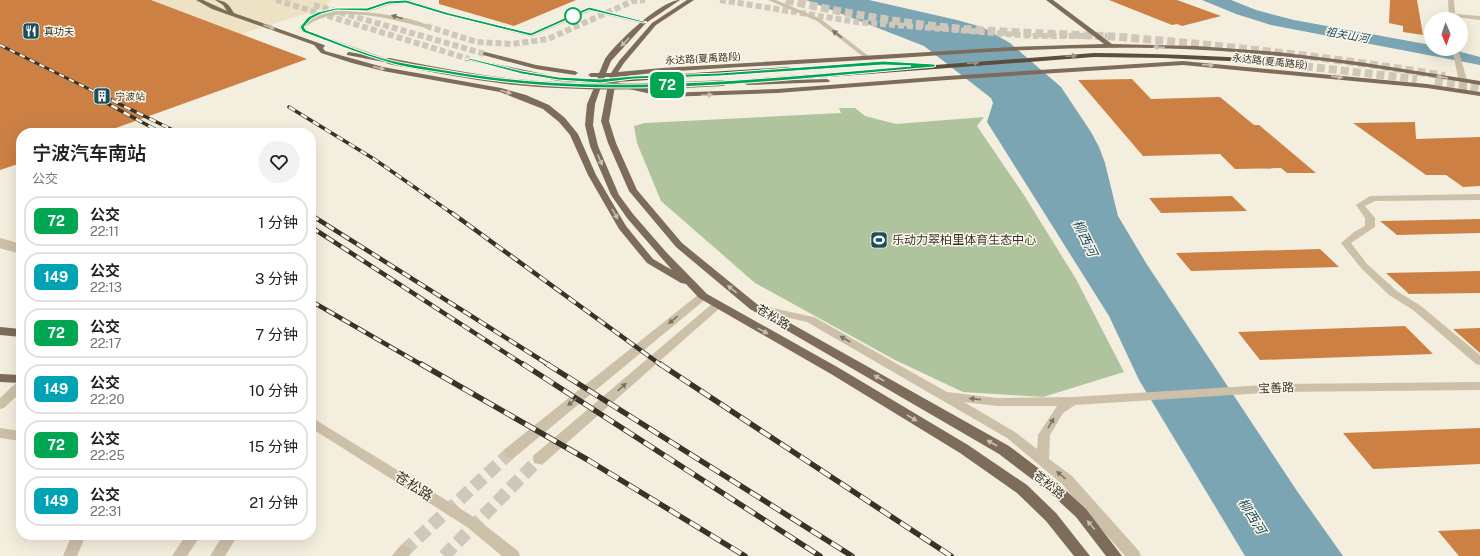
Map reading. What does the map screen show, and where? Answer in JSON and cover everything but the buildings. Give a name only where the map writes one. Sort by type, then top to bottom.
[{"type":"highway","points":[[723,83],[1032,58],[1125,55],[1242,60],[1293,65]]},
{"type":"highway","points":[[601,78],[720,74],[883,63],[934,66]]},
{"type":"main road","points":[[199,0],[214,8],[317,45],[352,55],[467,76],[515,82],[576,86],[628,87],[838,80],[1048,66],[1127,63],[1183,63]]},
{"type":"main road","points":[[218,0],[225,4],[232,14]]},
{"type":"main road","name":"苍松路","points":[[677,0],[644,22],[608,60],[591,104],[589,125],[594,146],[615,195],[630,216],[703,296],[835,371],[977,458],[1022,489],[1051,517],[1083,556]]},
{"type":"main road","name":"苍松路","points":[[691,0],[654,24],[621,62],[613,77],[605,121],[612,143],[633,191],[679,245],[754,306],[1004,450],[1054,488],[1081,513],[1115,556]]},
{"type":"main road","points":[[1049,0],[1111,46]]},
{"type":"main road","points":[[317,45],[323,52],[354,62],[383,69],[501,90],[523,96],[546,107],[562,120],[574,134],[592,175],[622,227],[650,261],[694,286]]},
{"type":"main road","name":"永达路(夏禹路段)","points":[[613,77],[636,71],[1020,48],[1154,46],[1239,51],[1326,60],[1480,84]]},
{"type":"main road","points":[[485,54],[556,71],[601,78]]},
{"type":"main road","points":[[469,59],[558,79],[601,78]]},
{"type":"main road","name":"永达路(夏禹路段)","points":[[601,78],[665,96],[777,91],[1057,70],[1183,63],[1420,85],[1480,94]]},
{"type":"main road","points":[[0,332],[16,333]]},
{"type":"main road","points":[[0,378],[16,379]]},
{"type":"street","points":[[771,0],[819,20],[868,58]]},
{"type":"street","points":[[1451,0],[1452,12]]},
{"type":"street","points":[[367,10],[388,3],[406,1],[448,14],[531,35],[589,9],[644,22]]},
{"type":"street","points":[[389,61],[304,31],[302,27],[309,18],[325,11],[351,8],[389,14],[426,26]]},
{"type":"street","points":[[1468,18],[1480,18]]},
{"type":"street","points":[[1457,56],[1465,81],[1465,91]]},
{"type":"street","points":[[1480,197],[1373,198],[1360,205],[1370,218],[1370,227],[1357,234],[1346,243],[1364,266],[1393,293],[1417,308],[1480,361]]},
{"type":"street","points":[[0,243],[16,248]]},
{"type":"street","points":[[510,453],[703,296]]},
{"type":"street","points":[[539,459],[717,305]]},
{"type":"street","points":[[754,306],[810,319],[1011,435],[1067,480],[1134,556]]},
{"type":"street","name":"宝善路","points":[[944,396],[997,402],[1073,401],[1278,388],[1480,386]]},
{"type":"street","points":[[0,405],[16,389]]},
{"type":"street","points":[[1043,460],[1044,435],[1060,410],[1073,401]]},
{"type":"street","name":"苍松路","points":[[316,425],[472,523],[513,556]]},
{"type":"street","points":[[0,433],[16,435]]},
{"type":"street","points":[[70,556],[77,540]]},
{"type":"street","points":[[179,556],[190,540]]},
{"type":"street","points":[[217,556],[228,540]]},
{"type":"green space","name":"乐动力翠柏里体育生态中心","points":[[839,108],[855,108],[865,116],[896,124],[984,117],[977,126],[1024,195],[1076,279],[1124,372],[1043,397],[963,392],[895,360],[755,283],[661,201],[637,143],[634,126],[645,123],[841,113]]},
{"type":"shaded area","points":[[151,0],[333,1],[327,3],[329,4],[327,7],[241,34]]},
{"type":"water","name":"柳西河","points":[[806,0],[869,0],[982,27],[1010,43],[1061,87],[1091,132],[1099,147],[1105,163],[1118,216],[1146,263],[1297,491],[1343,556],[1245,556],[1139,380],[1109,316],[987,122],[993,103],[991,98],[924,46]]},
{"type":"water","name":"祖关山河","points":[[1202,0],[1231,0],[1256,10],[1294,20],[1424,44],[1424,54],[1271,25],[1236,14]]},
{"type":"water","points":[[1468,54],[1480,57],[1480,65],[1433,56],[1468,56]]},
{"type":"tunnel","points":[[276,0],[469,59]]},
{"type":"tunnel","points":[[426,26],[477,42],[512,44],[548,39],[633,1],[645,0]]},
{"type":"tunnel","points":[[720,0],[857,22],[1032,36],[1107,36]]},
{"type":"tunnel","points":[[786,0],[874,18],[942,27],[1003,32],[1120,37],[1202,44],[1323,58],[1445,76]]},
{"type":"tunnel","points":[[314,5],[485,54]]},
{"type":"tunnel","points":[[1293,65],[1417,79]]},
{"type":"tunnel","points":[[1435,81],[1480,88]]},
{"type":"tunnel","points":[[404,551],[510,453]]},
{"type":"tunnel","points":[[444,556],[539,459]]},
{"type":"railway","points":[[0,45],[101,95]]},
{"type":"railway","points":[[99,94],[169,128]]},
{"type":"railway","points":[[99,99],[153,128]]},
{"type":"railway","points":[[289,107],[374,159],[453,214]]},
{"type":"railway","points":[[452,213],[661,365]]},
{"type":"railway","points":[[316,218],[549,365]]},
{"type":"railway","points":[[316,230],[524,365]]},
{"type":"railway","points":[[316,304],[422,365]]},
{"type":"railway","points":[[421,364],[588,460],[745,556]]},
{"type":"railway","points":[[523,364],[820,556]]},
{"type":"railway","points":[[547,364],[852,556]]},
{"type":"railway","points":[[660,364],[951,556]]},
{"type":"bus line","name":"72","points":[[469,59],[558,79],[600,81],[633,77],[720,74],[883,63],[934,66],[713,84],[628,87],[576,86],[515,82],[467,76],[389,61],[304,31],[302,27],[309,18],[320,13],[336,9],[351,8],[367,10],[388,3],[406,1],[448,14],[531,35],[589,9],[644,22]]},
{"type":"place","name":"真功夫","points":[[31,31]]},
{"type":"place","name":"宁波站","points":[[102,96]]},
{"type":"place","name":"乐动力翠柏里体育生态中心","points":[[879,240]]}]
